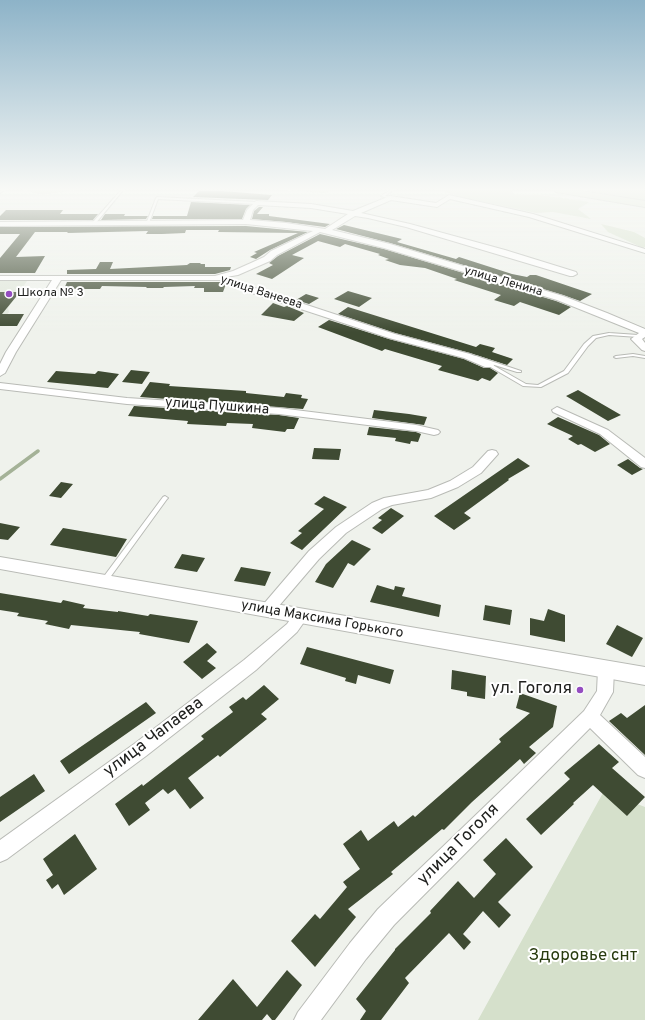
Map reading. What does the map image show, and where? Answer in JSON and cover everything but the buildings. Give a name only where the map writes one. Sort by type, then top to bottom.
[{"type":"street","points":[[234,277],[266,259],[274,252],[308,237]]},
{"type":"street","name":"улица Ленина","points":[[349,237],[387,246],[560,298],[604,315],[643,334]]},
{"type":"street","points":[[446,237],[573,274]]},
{"type":"street","points":[[599,237],[645,251]]},
{"type":"street","name":"улица Ванеева","points":[[0,278],[234,277],[249,289],[392,336],[467,356],[489,365]]},
{"type":"street","points":[[0,373],[11,352],[58,278]]},
{"type":"street","points":[[643,334],[636,339],[645,348]]},
{"type":"street","name":"улица Пушкина","points":[[0,386],[127,401],[278,411],[416,428],[434,432]]},
{"type":"street","points":[[557,410],[604,432],[645,464]]},
{"type":"street","points":[[267,610],[314,556],[341,530],[377,506],[389,501],[431,494],[448,487],[477,470],[492,454]]},
{"type":"street","name":"улица Максима Горького","points":[[0,563],[645,676]]},
{"type":"street","name":"улица Чапаева","points":[[0,852],[140,750],[244,670],[292,628],[301,616]]},
{"type":"street","name":"улица Гоголя","points":[[306,1020],[358,950],[386,917],[590,716],[605,692],[606,670]]},
{"type":"street","points":[[590,716],[645,769]]},
{"type":"lane","points":[[489,365],[525,385],[539,386],[566,372],[586,345],[595,337],[610,334],[643,334]]},
{"type":"lane","points":[[616,356],[633,355],[645,358]]},
{"type":"lane","points":[[467,356],[484,359],[519,371]]},
{"type":"lane","points":[[104,581],[165,498]]},
{"type":"shaded area","name":"Школа № 3","points":[[0,281],[27,281],[8,308],[9,312],[0,325]]},
{"type":"green space","points":[[618,237],[642,237],[645,238],[645,247],[643,248]]},
{"type":"green space","name":"Здоровье снт","points":[[604,791],[645,807],[645,1020],[478,1020]]},
{"type":"waterway","points":[[0,479],[38,451]]},
{"type":"place","name":"Школа № 3","points":[[9,294]]},
{"type":"place","name":"ул. Гоголя","points":[[580,690]]}]
